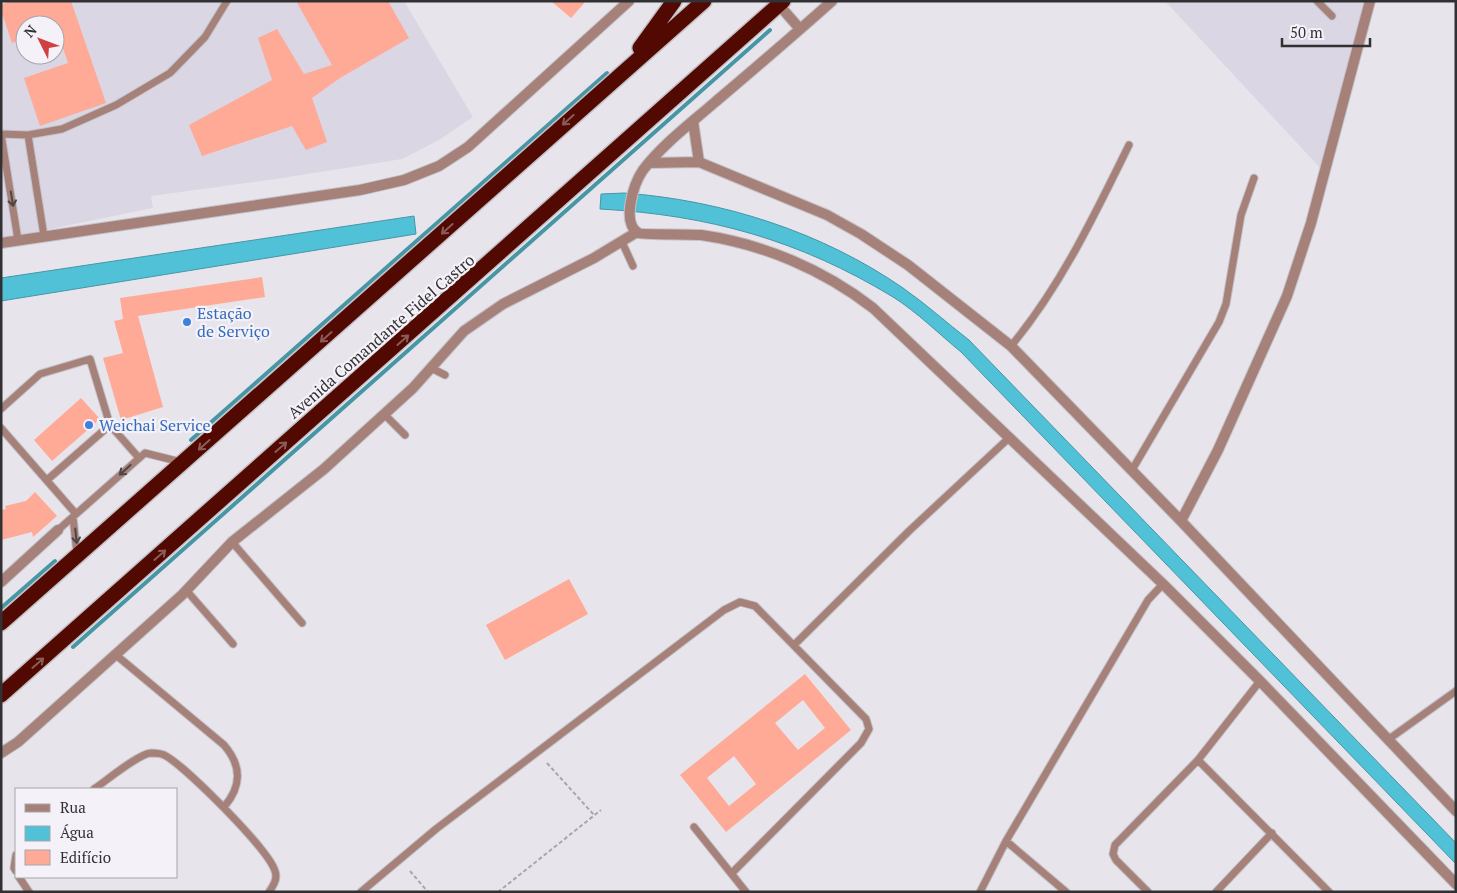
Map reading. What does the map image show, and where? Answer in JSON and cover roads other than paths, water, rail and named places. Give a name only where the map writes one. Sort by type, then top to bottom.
[{"type":"highway","points":[[604,88],[638,50],[674,1]]},
{"type":"highway","points":[[1,623],[704,1]]},
{"type":"highway","name":"Avenida Comandante Fidel Castro","points":[[1,695],[781,3]]},
{"type":"street","points":[[1,243],[360,190],[404,180],[439,166],[468,147],[629,1]]},
{"type":"street","points":[[832,1],[693,121],[648,163],[632,190],[630,219],[637,232],[644,234],[700,235],[730,240],[807,266],[874,308],[1163,584],[1260,681],[1456,884]]},
{"type":"street","points":[[1181,521],[1218,450],[1287,296],[1311,223],[1370,1]]},
{"type":"street","points":[[781,3],[800,29]]},
{"type":"street","points":[[693,121],[699,162]]},
{"type":"street","points":[[648,163],[699,162],[826,215],[862,234],[908,265],[1011,346],[1181,521],[1456,811]]},
{"type":"street","points":[[1,753],[18,742],[116,655],[186,590],[232,542],[324,469],[431,368],[464,331],[503,304],[622,242],[637,232]]},
{"type":"street","points":[[1,582],[58,530]]},
{"type":"lane","points":[[18,240],[1,134],[28,135],[62,129],[116,105],[170,74],[205,37],[227,1]]},
{"type":"lane","points":[[1317,1],[1332,16]]},
{"type":"lane","points":[[28,135],[44,236]]},
{"type":"lane","points":[[1011,346],[1027,327],[1090,225],[1129,145]]},
{"type":"lane","points":[[1132,470],[1220,322],[1226,304],[1241,215],[1254,178]]},
{"type":"lane","points":[[622,242],[634,266]]},
{"type":"lane","points":[[1,409],[40,374],[90,359],[110,425],[139,458]]},
{"type":"lane","points":[[431,368],[445,375]]},
{"type":"lane","points":[[384,414],[405,435]]},
{"type":"lane","points":[[47,480],[110,425]]},
{"type":"lane","points":[[1,428],[75,515],[78,556]]},
{"type":"lane","points":[[794,645],[909,531],[1010,437]]},
{"type":"lane","points":[[58,530],[145,453],[184,462]]},
{"type":"lane","points":[[232,542],[302,624]]},
{"type":"lane","points":[[980,892],[1006,840],[1148,600],[1163,584]]},
{"type":"lane","points":[[186,590],[233,644]]},
{"type":"lane","points":[[361,892],[436,829],[724,610],[740,602],[755,606],[866,719],[868,729],[861,743],[732,873]]},
{"type":"lane","points":[[116,655],[224,745],[235,758],[237,778],[234,795],[224,807]]},
{"type":"lane","points":[[1148,892],[1116,860],[1112,854],[1115,845],[1198,760],[1260,681]]},
{"type":"lane","points":[[1389,739],[1456,691]]},
{"type":"lane","points":[[95,788],[127,765],[150,753],[164,755],[224,807],[270,861],[276,873],[274,885],[269,892]]},
{"type":"lane","points":[[1198,760],[1329,892]]},
{"type":"lane","points":[[694,826],[746,892]]},
{"type":"lane","points":[[1216,892],[1272,833]]},
{"type":"lane","points":[[1006,840],[1066,892]]},
{"type":"lane","points":[[20,878],[29,892]]},
{"type":"water","points":[[624,193],[698,203],[734,211],[805,235],[872,268],[903,288],[969,340],[1456,843],[1456,864],[961,352],[919,316],[893,297],[858,277],[788,246],[716,224],[679,217],[600,209],[601,194]]},
{"type":"water","points":[[414,216],[416,234],[1,301],[1,278]]},
{"type":"waterway","points":[[73,647],[770,30]]},
{"type":"waterway","points":[[191,440],[607,73]]},
{"type":"waterway","points":[[1,608],[55,561]]},
{"type":"place","name":"Estação de Serviço","points":[[187,322]]},
{"type":"place","name":"Weichai Service","points":[[89,425]]}]
